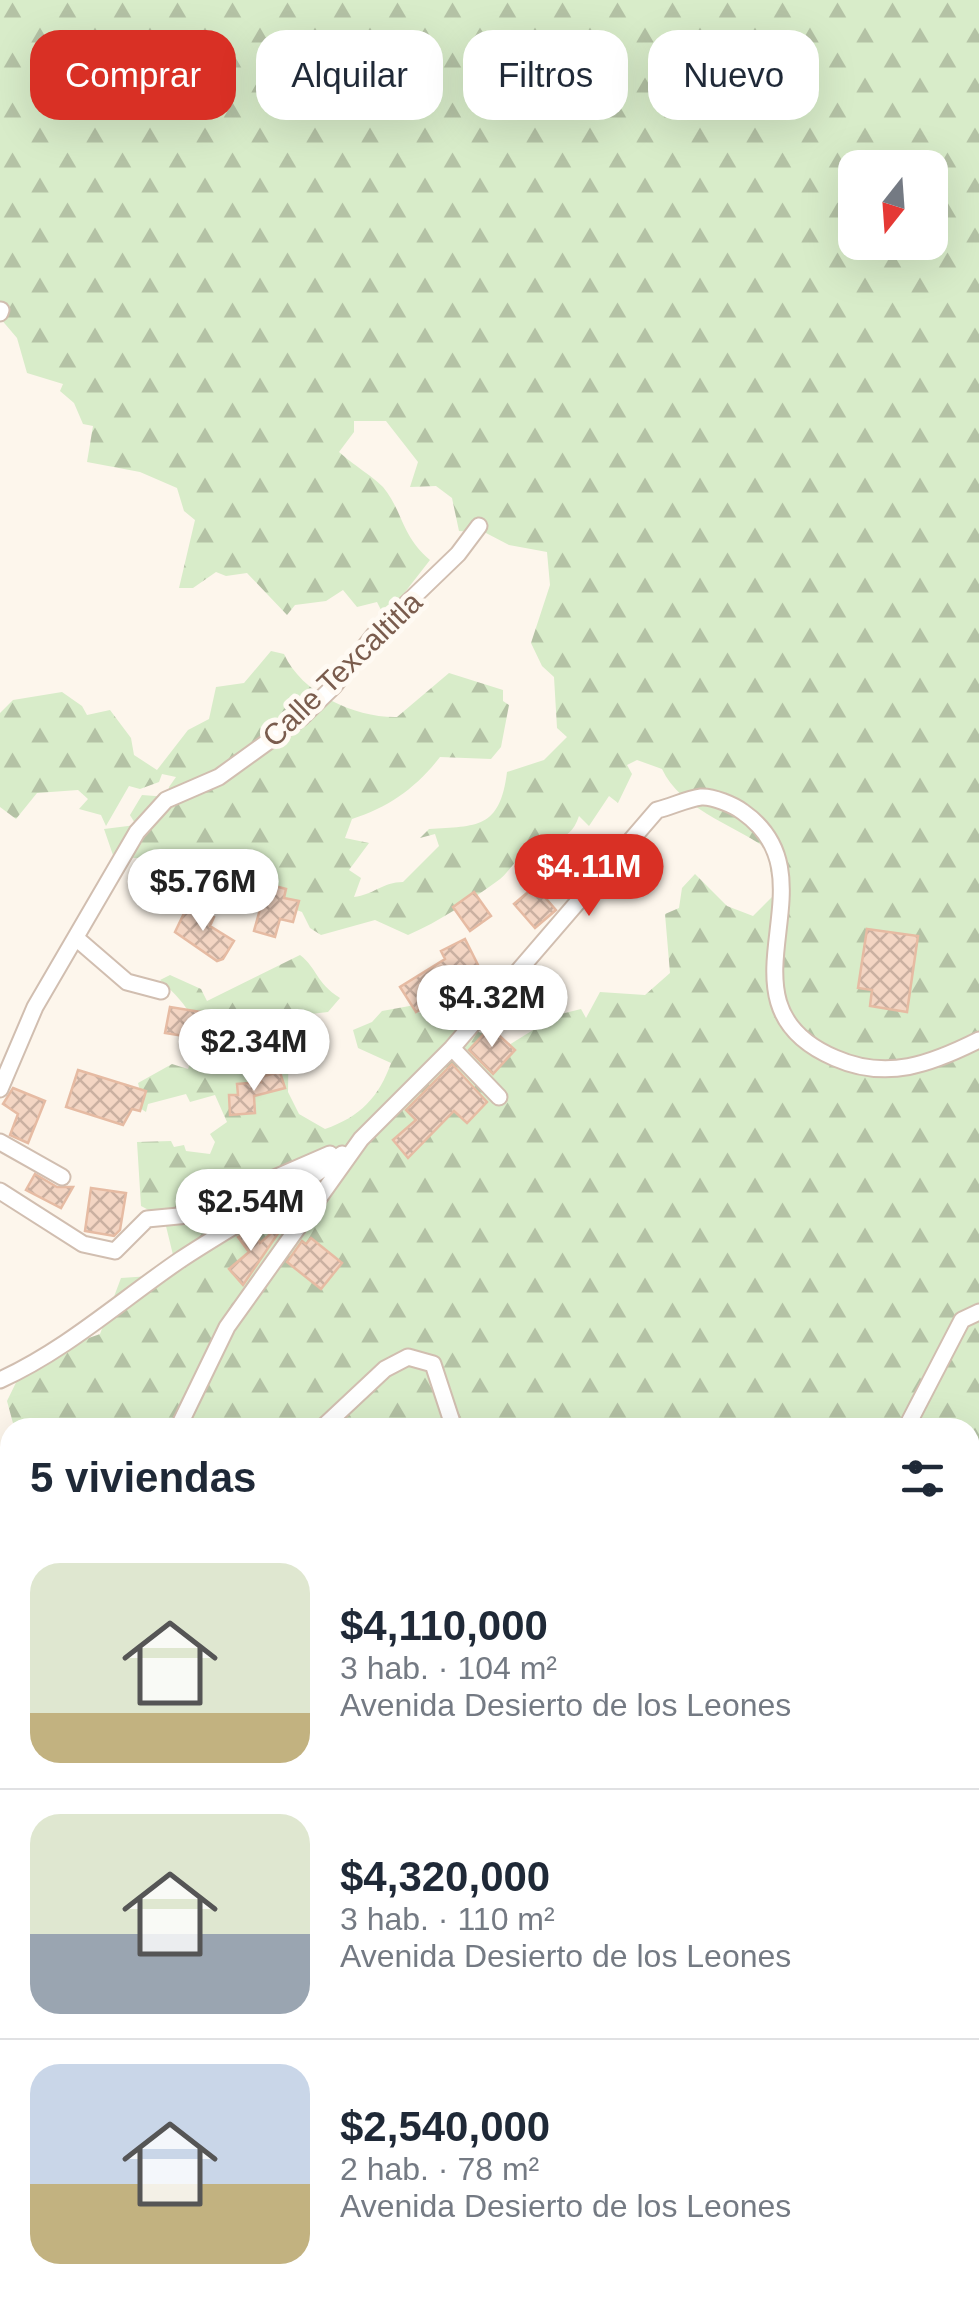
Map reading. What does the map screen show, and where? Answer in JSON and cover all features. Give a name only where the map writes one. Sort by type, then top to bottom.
[{"type":"street","name":"Calle Texcaltitla","points":[[0,1089],[35,1007],[137,832],[166,800],[219,777],[302,717],[334,686],[374,635],[458,554],[479,526]]},
{"type":"street","points":[[0,1380],[41,1361],[256,1209],[303,1185],[361,1139],[452,1048],[656,810],[704,796],[739,809],[770,834],[782,863],[782,895],[772,969],[780,1008],[805,1045],[856,1067],[886,1070],[922,1067],[979,1040]]},
{"type":"street","points":[[76,938],[127,982],[162,991]]},
{"type":"street","points":[[452,1048],[499,1097]]},
{"type":"street","points":[[0,1191],[83,1244],[115,1250],[147,1219],[189,1214],[290,1175],[361,1139]]},
{"type":"street","points":[[183,1418],[227,1327],[361,1139]]},
{"type":"street","points":[[0,1142],[62,1177]]},
{"type":"street","points":[[911,1418],[962,1320],[979,1312]]},
{"type":"street","points":[[333,1418],[385,1369],[408,1357],[433,1364],[451,1418]]},
{"type":"green space","points":[[0,0],[979,0],[979,1418],[12,1418],[7,1401],[27,1360],[100,1334],[121,1278],[150,1276],[174,1259],[164,1218],[141,1206],[137,1142],[171,1141],[174,1147],[184,1145],[186,1151],[210,1154],[215,1142],[210,1134],[227,1122],[215,1095],[190,1102],[186,1094],[148,1104],[146,1112],[135,1105],[142,1098],[138,1083],[172,1064],[188,1069],[193,1054],[192,1020],[180,1000],[160,980],[170,975],[201,989],[207,1001],[300,955],[306,960],[340,998],[328,1012],[302,1015],[289,1026],[288,1092],[299,1114],[325,1129],[358,1112],[374,1096],[386,1075],[391,1063],[358,1048],[353,1030],[372,1022],[382,1011],[415,1005],[419,1013],[450,1011],[465,1026],[509,1045],[557,1015],[581,1009],[586,1018],[600,992],[645,995],[670,973],[665,914],[679,908],[682,888],[695,874],[727,906],[753,916],[782,887],[775,869],[770,872],[770,851],[695,806],[682,796],[662,769],[637,760],[627,765],[632,774],[618,803],[609,796],[589,826],[579,816],[569,833],[532,849],[500,879],[408,935],[375,920],[321,935],[310,928],[302,912],[266,899],[215,904],[145,858],[114,858],[104,829],[136,825],[130,815],[142,795],[168,797],[176,777],[162,774],[159,782],[140,789],[129,786],[106,826],[101,815],[79,809],[88,799],[78,790],[37,793],[16,819],[0,807],[0,713],[13,700],[62,692],[82,706],[87,715],[110,710],[131,738],[134,755],[157,770],[188,730],[209,719],[216,687],[244,683],[271,651],[284,654],[303,681],[317,692],[365,713],[397,717],[449,673],[503,690],[503,701],[509,705],[501,747],[491,759],[440,757],[401,795],[352,819],[345,838],[369,843],[349,870],[361,878],[354,897],[403,882],[439,846],[435,834],[420,838],[429,829],[483,821],[499,805],[507,772],[544,760],[567,737],[557,728],[554,677],[542,666],[531,643],[550,585],[547,552],[509,545],[486,533],[459,531],[452,498],[436,486],[410,487],[418,462],[386,421],[354,421],[354,432],[339,452],[383,487],[413,542],[430,560],[402,596],[381,610],[377,602],[357,607],[343,590],[326,601],[295,605],[287,615],[247,573],[226,576],[216,572],[193,588],[179,588],[195,520],[184,511],[177,488],[140,472],[87,462],[93,426],[83,424],[74,403],[60,391],[63,384],[27,373],[17,338],[0,318]]},
{"type":"building","points":[[267,884],[286,889],[284,898],[299,901],[293,922],[280,919],[275,937],[254,931]]},
{"type":"building","points":[[474,892],[491,916],[470,931],[453,907]]},
{"type":"building","points":[[528,892],[542,894],[556,910],[535,928],[514,904]]},
{"type":"building","points":[[188,905],[214,917],[210,926],[234,941],[223,959],[217,961],[175,932]]},
{"type":"building","points":[[867,929],[918,936],[907,1012],[870,1006],[872,990],[858,988]]},
{"type":"building","points":[[465,939],[479,967],[452,980],[456,987],[416,1012],[400,987],[445,959],[441,951]]},
{"type":"building","points":[[170,1007],[201,1012],[197,1038],[165,1033]]},
{"type":"building","points":[[490,1027],[515,1050],[493,1074],[469,1050]]},
{"type":"building","points":[[452,1064],[487,1102],[467,1123],[454,1111],[408,1158],[393,1140],[416,1120],[406,1110]]},
{"type":"building","points":[[78,1070],[146,1091],[140,1111],[132,1109],[123,1125],[66,1107]]},
{"type":"building","points":[[280,1072],[285,1088],[254,1096],[255,1113],[230,1115],[229,1095],[238,1095],[237,1084],[261,1082],[260,1077]]},
{"type":"building","points":[[13,1088],[45,1101],[28,1143],[10,1135],[18,1114],[3,1104]]},
{"type":"building","points":[[35,1174],[57,1187],[73,1187],[61,1208],[26,1190]]},
{"type":"building","points":[[91,1188],[126,1193],[120,1230],[114,1236],[85,1231]]},
{"type":"building","points":[[253,1228],[260,1243],[276,1229],[279,1232],[243,1285],[229,1269],[249,1252],[238,1237]]},
{"type":"building","points":[[311,1238],[342,1263],[321,1289],[287,1262],[302,1241],[306,1244]]}]
